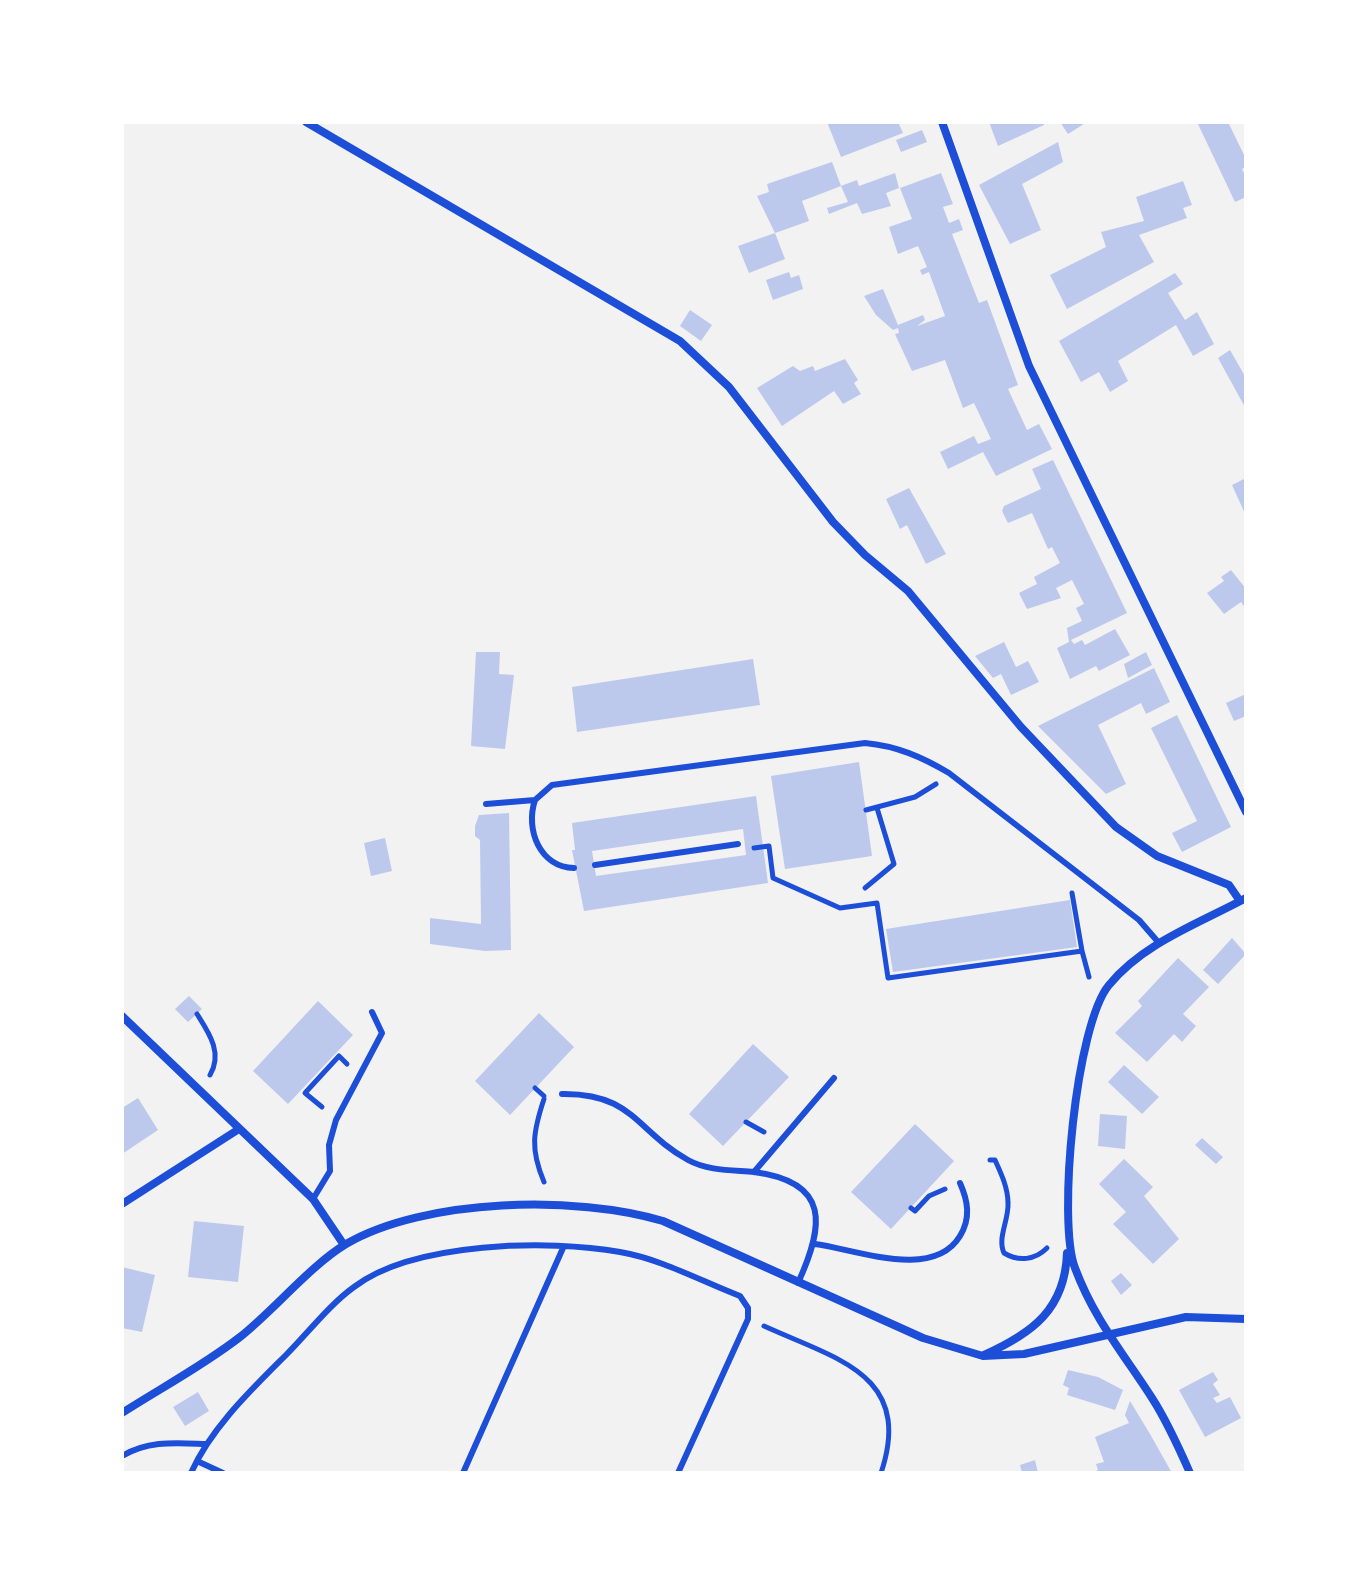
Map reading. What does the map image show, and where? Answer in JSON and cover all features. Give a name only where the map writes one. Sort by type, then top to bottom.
[{"type":"street","points":[[306,122],[680,341],[729,387],[833,522],[865,555],[908,591],[1021,727],[1094,806],[1140,846],[1229,885],[1243,899],[1159,943],[1109,984],[1089,1022],[1074,1128],[1068,1248],[1062,1288],[1048,1315],[1033,1330],[983,1356]]},
{"type":"street","points":[[942,122],[1029,366],[1246,812]]},
{"type":"street","points":[[122,1016],[313,1199],[344,1245]]},
{"type":"street","points":[[122,1204],[239,1129]]},
{"type":"street","points":[[122,1413],[239,1338],[344,1245],[413,1218],[497,1207],[603,1208],[663,1221],[923,1338],[983,1356],[1024,1354],[1186,1317],[1246,1319]]},
{"type":"street","points":[[1068,1248],[1106,1334],[1154,1402],[1190,1473]]},
{"type":"lane","points":[[574,868],[557,865],[535,842],[531,821],[535,800],[546,789],[559,784],[865,743],[902,750],[949,773],[1139,920],[1159,943]]},
{"type":"lane","points":[[486,804],[535,800]]},
{"type":"lane","points":[[595,865],[738,844]]},
{"type":"lane","points":[[313,1199],[330,1171],[329,1145],[336,1120],[382,1033],[372,1012]]},
{"type":"lane","points":[[754,1172],[834,1078]]},
{"type":"lane","points":[[562,1094],[590,1095],[622,1107],[692,1162],[788,1180],[805,1192],[816,1214],[815,1244],[798,1283]]},
{"type":"lane","points":[[815,1244],[890,1259],[938,1255],[955,1243],[966,1223],[968,1211],[960,1183]]},
{"type":"lane","points":[[191,1473],[206,1444],[270,1371],[354,1287],[402,1261],[489,1247],[623,1252],[740,1296],[748,1308],[748,1319],[678,1473]]},
{"type":"lane","points":[[463,1473],[563,1248]]},
{"type":"lane","points":[[122,1456],[138,1446],[164,1442],[206,1444]]},
{"type":"lane","points":[[197,1461],[223,1473]]},
{"type":"path","points":[[866,810],[931,790],[949,773]]},
{"type":"path","points":[[865,888],[894,864],[877,808]]},
{"type":"path","points":[[738,844],[739,850],[769,846],[773,878],[840,908],[877,903],[888,978],[1082,951]]},
{"type":"path","points":[[1064,886],[1073,894],[1089,977]]},
{"type":"path","points":[[197,1014],[208,1032],[216,1057],[207,1079]]},
{"type":"path","points":[[336,1120],[304,1091],[339,1056],[360,1075]]},
{"type":"path","points":[[535,1088],[545,1097]]},
{"type":"path","points":[[545,1097],[562,1094]]},
{"type":"path","points":[[544,1182],[532,1147],[534,1123],[545,1097]]},
{"type":"path","points":[[990,1160],[995,1160],[1008,1196],[1001,1239],[1004,1253],[1027,1258],[1040,1255],[1047,1248]]},
{"type":"path","points":[[911,1208],[915,1211],[929,1196],[960,1183]]},
{"type":"path","points":[[748,1319],[844,1363],[877,1385],[888,1415],[890,1445],[881,1473]]},
{"type":"building","points":[[827,122],[898,122],[903,133],[841,157]]},
{"type":"building","points":[[989,122],[1043,122],[1044,125],[998,146]]},
{"type":"building","points":[[1060,122],[1087,122],[1068,134]]},
{"type":"building","points":[[1197,122],[1228,122],[1246,159],[1246,167],[1242,169],[1246,177],[1246,197],[1235,202]]},
{"type":"building","points":[[922,130],[927,142],[901,152],[896,140]]},
{"type":"building","points":[[1058,142],[1063,162],[1022,184],[1041,230],[1010,244],[979,185]]},
{"type":"building","points":[[832,162],[841,186],[802,201],[809,221],[775,233],[757,196],[769,192],[767,184]]},
{"type":"building","points":[[895,173],[899,188],[886,193],[891,206],[862,214],[857,203],[829,214],[827,208],[848,202],[841,186],[857,180],[859,186]]},
{"type":"building","points":[[941,173],[953,204],[943,207],[949,223],[959,219],[963,230],[952,234],[979,303],[987,300],[1018,385],[1008,389],[1027,430],[1039,424],[1052,449],[996,476],[983,452],[948,469],[940,452],[974,436],[978,444],[991,439],[974,403],[963,408],[945,360],[912,371],[895,334],[899,333],[898,328],[893,330],[876,315],[864,296],[883,289],[898,325],[923,315],[925,320],[917,326],[945,316],[929,272],[922,275],[920,270],[927,267],[918,246],[898,254],[889,227],[912,219],[900,188]]},
{"type":"building","points":[[1183,181],[1192,205],[1183,208],[1187,218],[1139,235],[1154,262],[1067,309],[1050,275],[1106,247],[1101,232],[1144,221],[1136,197]]},
{"type":"building","points":[[775,233],[785,259],[749,273],[738,246]]},
{"type":"building","points":[[789,272],[791,278],[799,275],[803,289],[773,300],[766,280]]},
{"type":"building","points":[[1175,273],[1183,284],[1168,293],[1185,320],[1197,312],[1214,344],[1193,356],[1176,325],[1118,361],[1128,381],[1110,392],[1099,372],[1081,382],[1059,341]]},
{"type":"building","points":[[690,310],[712,325],[701,341],[680,326]]},
{"type":"building","points":[[1230,350],[1246,378],[1246,409],[1218,358]]},
{"type":"building","points":[[845,359],[858,380],[854,383],[861,394],[843,404],[834,391],[782,426],[757,388],[793,366],[800,371],[813,366],[815,371]]},
{"type":"building","points":[[1053,460],[1127,613],[1071,640],[1074,644],[1082,640],[1085,645],[1115,629],[1130,655],[1099,671],[1096,666],[1070,679],[1057,648],[1069,642],[1067,628],[1082,621],[1076,608],[1084,604],[1072,580],[1056,588],[1061,598],[1027,609],[1019,593],[1037,584],[1034,577],[1060,563],[1052,547],[1048,549],[1032,513],[1008,523],[1002,511],[1004,506],[1041,489],[1032,469]]},
{"type":"building","points":[[1246,478],[1246,516],[1232,485]]},
{"type":"building","points":[[909,488],[946,554],[926,564],[907,525],[900,529],[886,499]]},
{"type":"building","points":[[1231,570],[1246,589],[1246,609],[1241,602],[1224,614],[1207,593],[1224,581],[1221,577]]},
{"type":"building","points":[[1004,642],[1016,667],[1028,661],[1039,682],[1011,695],[1001,674],[993,678],[975,656]]},
{"type":"building","points":[[476,652],[500,652],[499,674],[514,675],[505,749],[471,746]]},
{"type":"building","points":[[1146,652],[1152,665],[1128,678],[1124,664]]},
{"type":"building","points":[[753,659],[760,705],[577,732],[572,687]]},
{"type":"building","points":[[1154,668],[1170,702],[1146,714],[1141,703],[1098,725],[1126,784],[1106,794],[1038,726]]},
{"type":"building","points":[[1246,694],[1246,716],[1234,721],[1226,703]]},
{"type":"building","points":[[1177,715],[1231,827],[1182,852],[1172,833],[1197,821],[1151,728]]},
{"type":"building","points":[[859,762],[872,856],[785,869],[771,776]]},
{"type":"building","points":[[756,796],[768,883],[584,911],[572,850],[575,850],[572,823]],"holes":[[[743,829],[746,855],[596,876],[592,851]]]},
{"type":"building","points":[[509,813],[511,950],[485,951],[430,944],[430,918],[481,924],[480,840],[475,836],[475,826],[479,815]]},
{"type":"building","points":[[385,838],[392,871],[371,876],[364,843]]},
{"type":"building","points":[[1070,900],[1077,947],[893,972],[886,929]]},
{"type":"building","points":[[1232,938],[1246,954],[1218,984],[1203,970]]},
{"type":"building","points":[[1178,958],[1209,987],[1183,1014],[1196,1026],[1182,1042],[1174,1034],[1147,1062],[1115,1033],[1142,1006],[1138,1001]]},
{"type":"building","points":[[189,996],[202,1009],[188,1022],[175,1009]]},
{"type":"building","points":[[318,1001],[353,1035],[288,1104],[253,1071]]},
{"type":"building","points":[[539,1013],[574,1047],[510,1115],[475,1081]]},
{"type":"building","points":[[753,1044],[789,1077],[723,1146],[689,1114]]},
{"type":"building","points":[[1124,1065],[1159,1097],[1142,1114],[1108,1082]]},
{"type":"building","points":[[138,1098],[158,1130],[122,1154],[122,1108]]},
{"type":"building","points":[[1100,1114],[1127,1116],[1125,1149],[1098,1146]]},
{"type":"building","points":[[915,1124],[954,1161],[891,1229],[851,1192]]},
{"type":"building","points":[[1202,1138],[1223,1157],[1216,1164],[1195,1145]]},
{"type":"building","points":[[1124,1159],[1153,1187],[1144,1196],[1179,1239],[1153,1264],[1113,1224],[1126,1212],[1099,1184]]},
{"type":"building","points":[[194,1221],[244,1226],[238,1282],[188,1277]]},
{"type":"building","points":[[122,1267],[155,1275],[142,1332],[122,1328]]},
{"type":"building","points":[[1121,1273],[1132,1285],[1121,1295],[1111,1281]]},
{"type":"building","points":[[1068,1370],[1098,1377],[1123,1390],[1115,1410],[1067,1395],[1069,1388],[1063,1385]]},
{"type":"building","points":[[1213,1372],[1218,1380],[1213,1384],[1220,1395],[1213,1398],[1217,1403],[1230,1397],[1241,1418],[1205,1437],[1179,1390]]},
{"type":"building","points":[[198,1392],[209,1411],[185,1426],[173,1407]]},
{"type":"building","points":[[1130,1401],[1172,1473],[1092,1473],[1098,1470],[1096,1464],[1104,1462],[1095,1437],[1129,1423],[1125,1415]]},
{"type":"building","points":[[1035,1460],[1038,1473],[1022,1473],[1020,1465]]}]
